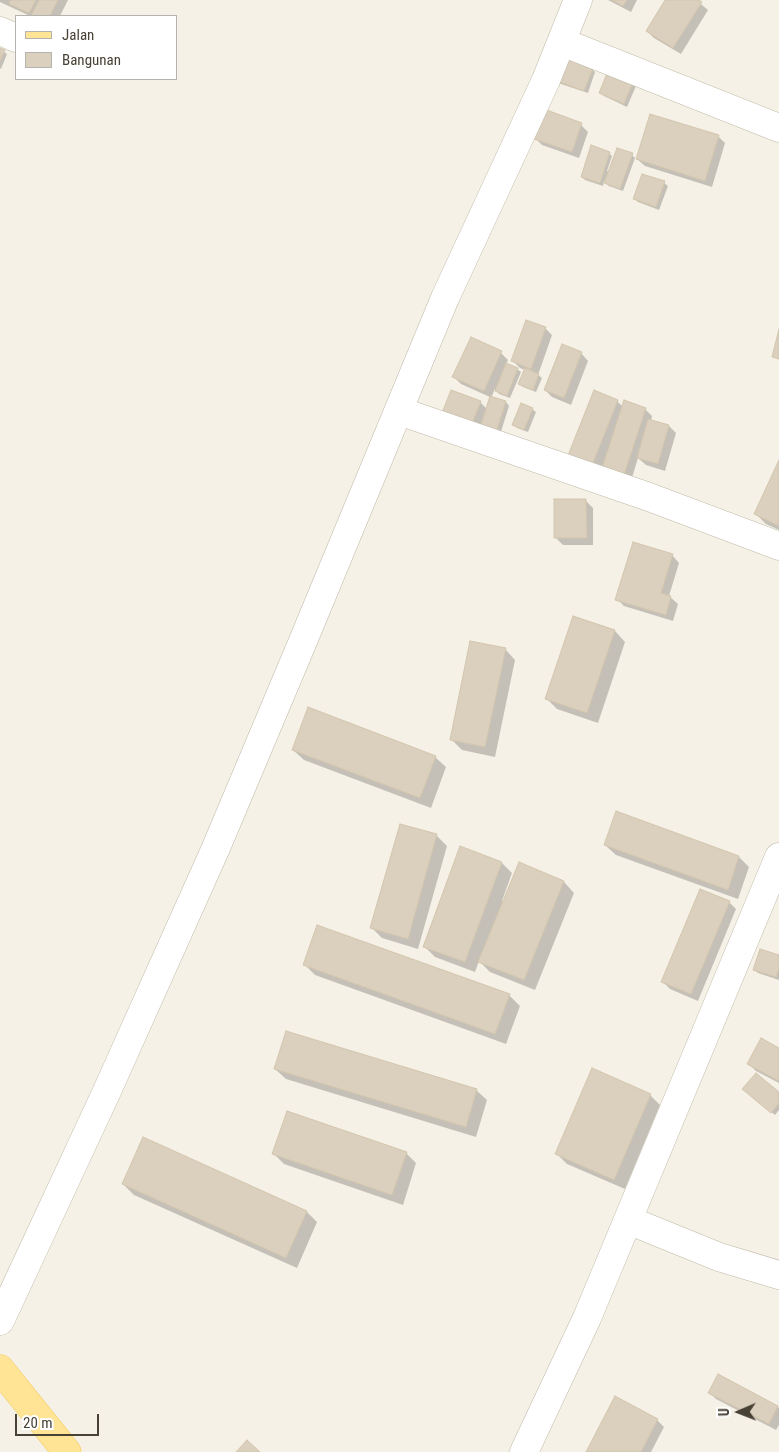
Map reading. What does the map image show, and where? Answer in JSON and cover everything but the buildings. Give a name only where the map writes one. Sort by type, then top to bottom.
[{"type":"main road","points":[[0,1369],[68,1452]]},
{"type":"street","points":[[0,1321],[107,1091],[215,850],[445,298],[546,80],[578,0]]},
{"type":"street","points":[[0,31],[15,38]]},
{"type":"street","points":[[562,42],[779,128]]},
{"type":"street","points":[[399,410],[649,497],[779,546]]},
{"type":"street","points":[[524,1452],[587,1318],[779,858]]},
{"type":"street","points":[[628,1220],[719,1257],[779,1275]]}]
